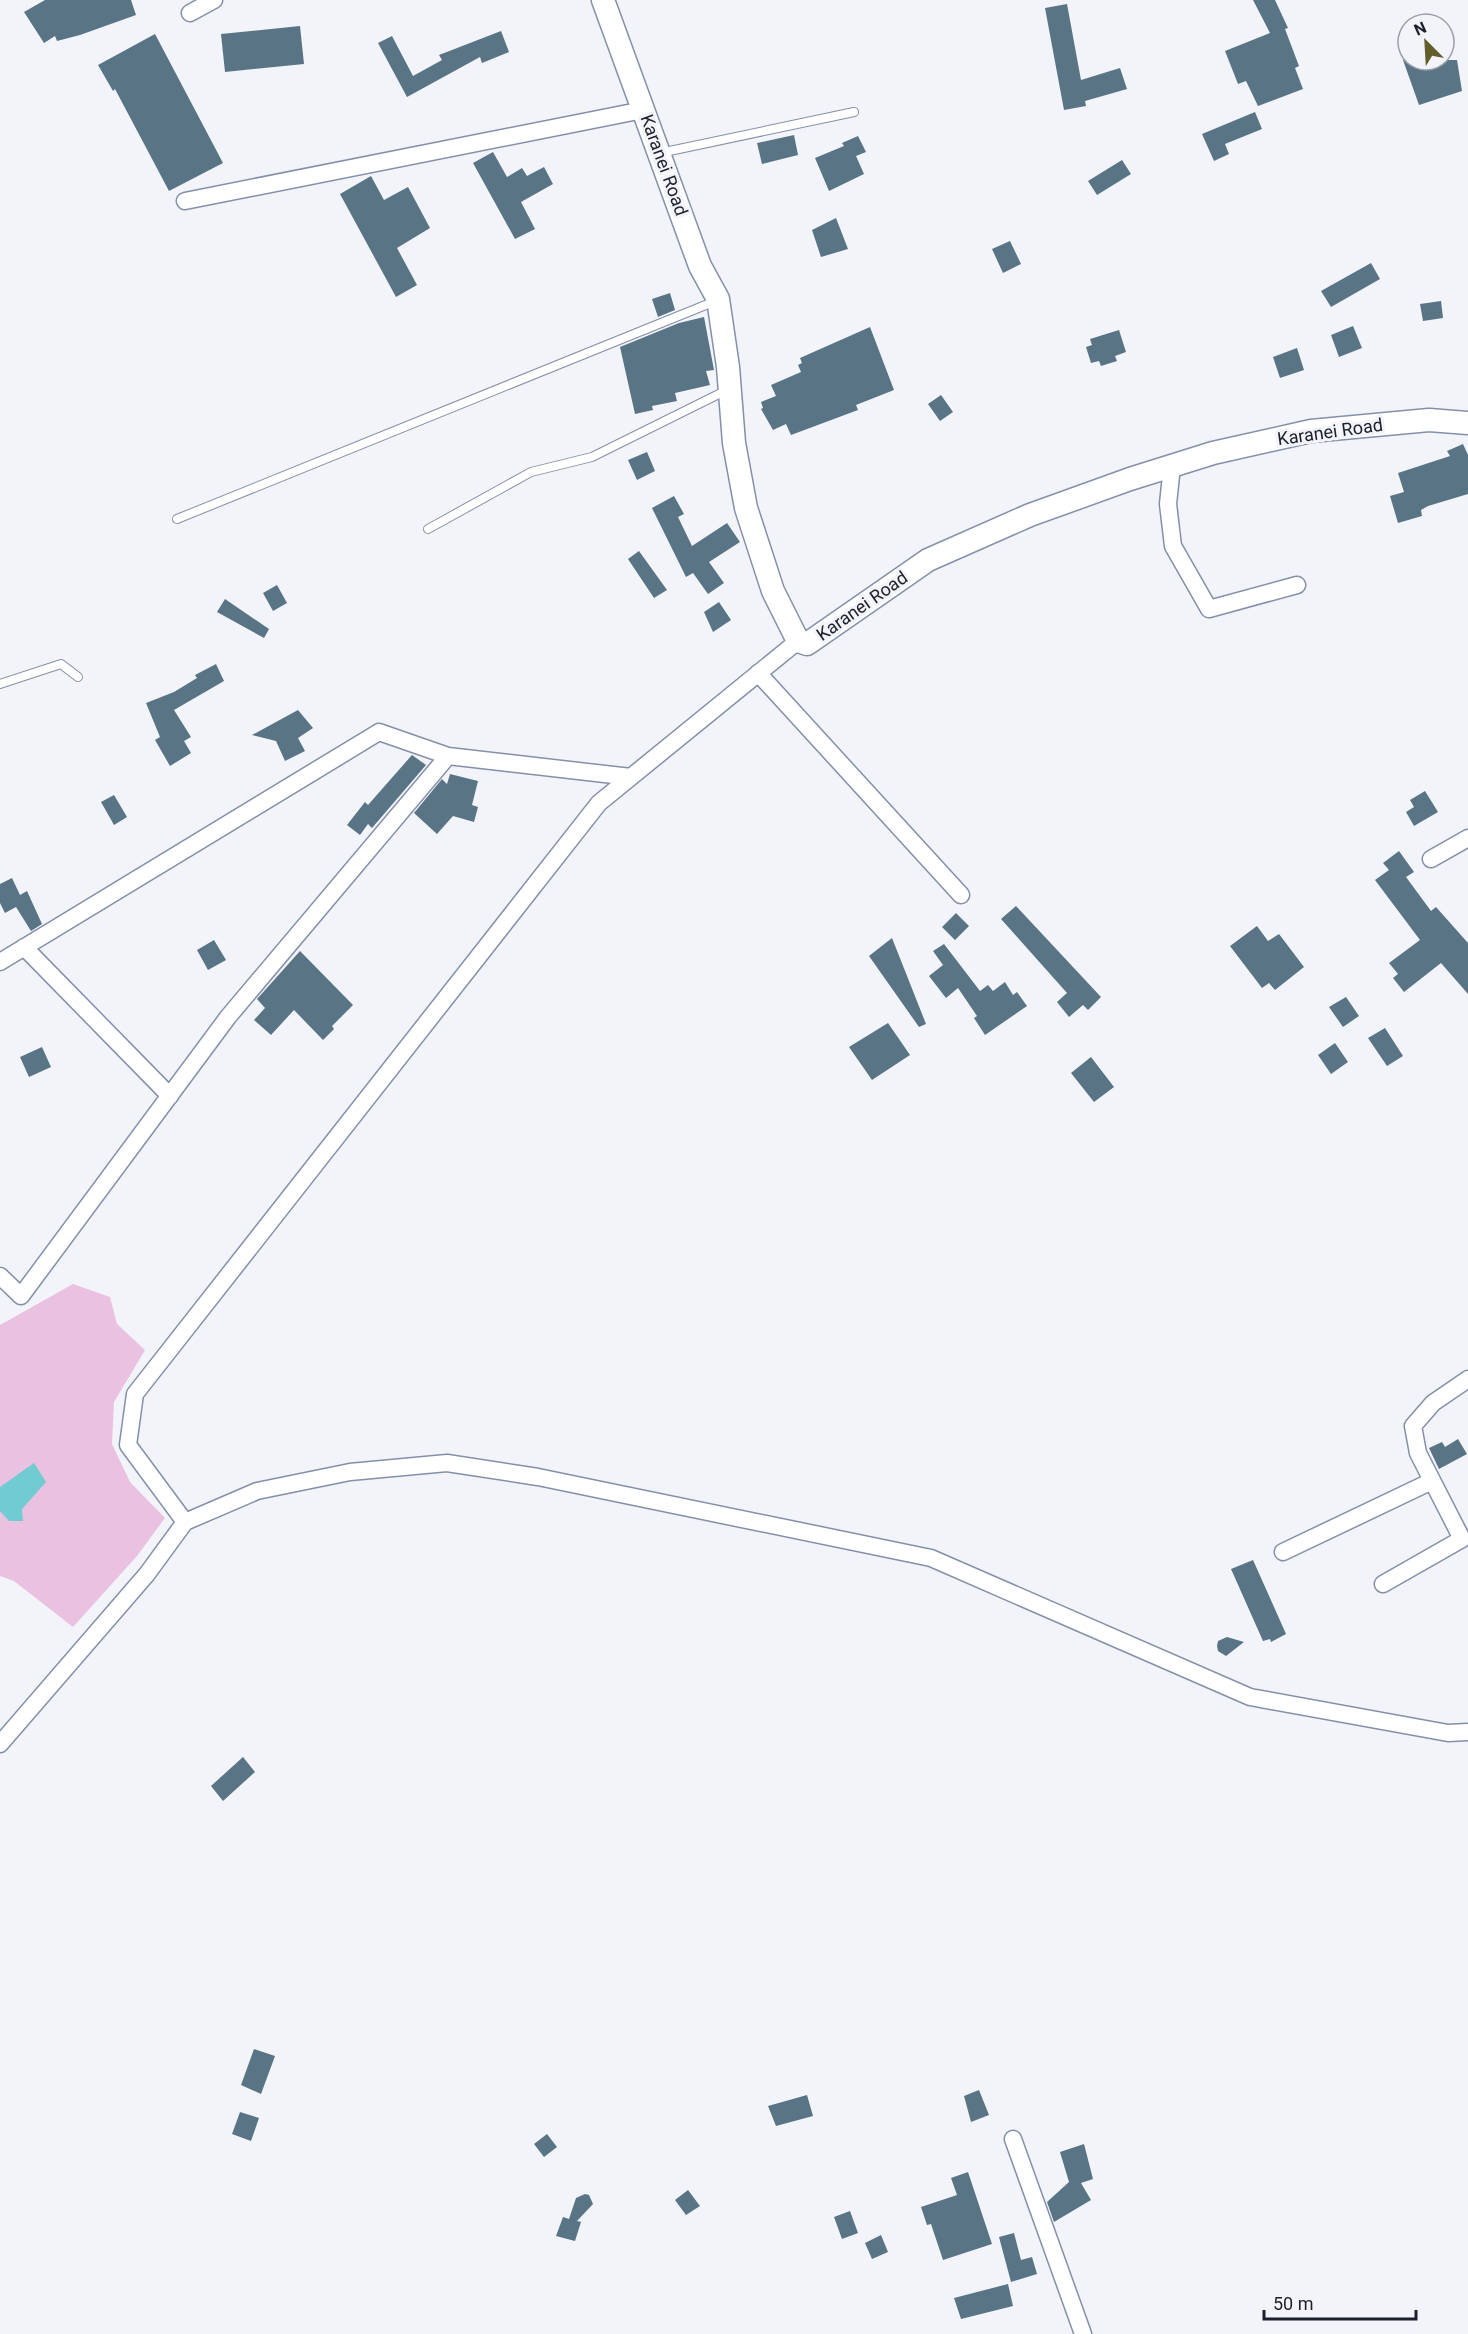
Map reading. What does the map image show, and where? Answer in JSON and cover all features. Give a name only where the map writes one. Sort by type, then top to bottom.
[{"type":"street","points":[[189,13],[214,0]]},
{"type":"street","name":"Karanei Road","points":[[603,0],[700,266],[718,299],[730,389],[734,443],[746,508],[773,591],[798,641],[807,644],[928,560],[1030,515],[1172,466],[1213,453],[1311,431],[1429,420],[1468,423]]},
{"type":"street","points":[[185,201],[643,110]]},
{"type":"street","points":[[1172,466],[1168,504],[1173,546],[1209,609],[1297,585]]},
{"type":"street","points":[[185,1522],[128,1445],[135,1394],[599,803],[798,641]]},
{"type":"street","points":[[758,674],[961,895]]},
{"type":"street","points":[[0,962],[379,732],[448,756],[630,777]]},
{"type":"street","points":[[0,1276],[21,1296],[228,1017],[448,756]]},
{"type":"street","points":[[1431,859],[1468,838]]},
{"type":"street","points":[[24,947],[170,1096]]},
{"type":"street","points":[[1383,1584],[1462,1539],[1418,1454],[1413,1426],[1433,1403],[1468,1379]]},
{"type":"street","points":[[0,1744],[147,1574],[185,1522],[256,1491],[350,1473],[447,1463],[538,1477],[931,1558],[1250,1697],[1448,1733],[1468,1732]]},
{"type":"street","points":[[1283,1552],[1432,1481]]},
{"type":"street","points":[[1013,2139],[1083,2334]]},
{"type":"lane","points":[[659,153],[854,112]]},
{"type":"lane","points":[[177,519],[718,299]]},
{"type":"lane","points":[[428,530],[531,472],[592,457],[730,389]]},
{"type":"lane","points":[[0,684],[61,664],[78,677]]},
{"type":"shaded area","points":[[73,1284],[110,1297],[117,1324],[145,1350],[114,1402],[112,1444],[130,1482],[165,1518],[137,1556],[73,1627],[14,1581],[0,1576],[0,1325]]},
{"type":"water","points":[[34,1463],[46,1482],[22,1509],[23,1521],[9,1521],[0,1511],[0,1487]]},
{"type":"building","points":[[45,0],[131,0],[136,15],[57,41],[55,36],[44,43],[24,12]]},
{"type":"building","points":[[1253,0],[1275,0],[1288,28],[1285,29],[1299,66],[1295,68],[1303,89],[1258,106],[1246,81],[1238,84],[1225,51],[1270,33]]},
{"type":"building","points":[[1067,4],[1081,80],[1120,68],[1127,89],[1085,101],[1086,106],[1064,110],[1045,8]]},
{"type":"building","points":[[300,26],[304,64],[225,72],[221,34]]},
{"type":"building","points":[[501,31],[509,52],[482,63],[480,57],[407,97],[378,43],[392,36],[413,76],[442,60],[439,55]]},
{"type":"building","points":[[155,34],[223,163],[169,191],[115,89],[113,91],[98,65]]},
{"type":"building","points":[[1457,60],[1462,91],[1419,105],[1407,72],[1456,72]]},
{"type":"building","points":[[1255,112],[1262,129],[1225,144],[1229,154],[1214,161],[1202,134]]},
{"type":"building","points":[[794,135],[798,155],[762,164],[757,143]]},
{"type":"building","points":[[858,136],[866,152],[856,156],[864,174],[829,191],[815,158],[844,146],[842,143]]},
{"type":"building","points":[[493,152],[507,177],[522,168],[527,176],[544,167],[553,184],[521,202],[535,229],[515,239],[473,163]]},
{"type":"building","points":[[1122,160],[1131,174],[1097,195],[1088,181]]},
{"type":"building","points":[[371,176],[384,200],[408,187],[430,228],[397,248],[417,285],[396,297],[340,194]]},
{"type":"building","points":[[836,218],[848,249],[821,257],[812,230]]},
{"type":"building","points":[[1010,241],[1021,264],[1003,273],[992,249]]},
{"type":"building","points":[[1371,263],[1380,279],[1331,307],[1321,291]]},
{"type":"building","points":[[670,293],[675,310],[658,317],[652,299]]},
{"type":"building","points":[[1441,301],[1443,318],[1423,321],[1420,304]]},
{"type":"building","points":[[704,317],[714,370],[706,371],[710,385],[675,393],[677,401],[652,406],[653,410],[635,414],[620,347],[679,323]]},
{"type":"building","points":[[1353,326],[1362,348],[1339,357],[1331,335]]},
{"type":"building","points":[[870,327],[894,390],[856,405],[858,410],[791,435],[786,424],[773,430],[761,409],[763,408],[761,402],[776,396],[771,385],[801,372],[798,365],[802,363],[800,358]]},
{"type":"building","points":[[1119,330],[1126,352],[1115,356],[1117,361],[1101,366],[1099,361],[1091,363],[1086,347],[1092,345],[1090,339]]},
{"type":"building","points":[[1297,348],[1304,370],[1280,378],[1273,357]]},
{"type":"building","points":[[941,395],[953,412],[940,421],[928,404]]},
{"type":"building","points":[[1463,444],[1468,455],[1468,494],[1428,506],[1421,510],[1422,516],[1398,523],[1390,496],[1404,492],[1398,473],[1450,456],[1447,451]]},
{"type":"building","points":[[647,452],[655,471],[637,480],[628,460]]},
{"type":"building","points":[[674,496],[684,514],[678,517],[692,546],[727,523],[740,542],[709,562],[724,583],[708,594],[693,573],[686,577],[652,508]]},
{"type":"building","points":[[639,551],[667,590],[654,598],[628,559]]},
{"type":"building","points":[[277,585],[287,603],[273,611],[263,593]]},
{"type":"building","points":[[225,599],[269,629],[264,638],[217,612]]},
{"type":"building","points":[[719,602],[731,620],[713,632],[704,612]]},
{"type":"building","points":[[216,664],[224,681],[174,710],[191,737],[184,741],[191,753],[170,766],[155,740],[160,737],[146,703],[174,692],[197,678],[195,675]]},
{"type":"building","points":[[298,710],[313,728],[298,738],[305,751],[285,761],[276,741],[252,735]]},
{"type":"building","points":[[412,755],[426,765],[372,828],[368,824],[360,835],[347,825],[365,802],[368,805]]},
{"type":"building","points":[[450,774],[478,781],[472,805],[478,807],[474,822],[453,816],[437,834],[414,813],[442,779],[447,784]]},
{"type":"building","points":[[1425,791],[1438,812],[1414,826],[1406,812],[1414,807],[1410,800]]},
{"type":"building","points":[[114,795],[127,817],[114,825],[101,802]]},
{"type":"building","points":[[1399,851],[1414,872],[1406,877],[1431,911],[1436,907],[1468,943],[1468,994],[1441,963],[1404,992],[1393,978],[1398,974],[1389,963],[1420,940],[1375,880],[1389,870],[1383,863]]},
{"type":"building","points":[[12,878],[20,895],[27,891],[42,924],[31,931],[16,907],[5,913],[0,903],[0,884]]},
{"type":"building","points":[[1016,906],[1101,997],[1088,1010],[1083,1005],[1069,1017],[1057,1002],[1067,993],[1001,919]]},
{"type":"building","points":[[956,913],[969,926],[955,940],[942,927]]},
{"type":"building","points":[[1257,926],[1268,941],[1279,934],[1304,967],[1275,990],[1269,983],[1262,988],[1230,946]]},
{"type":"building","points":[[892,938],[926,1024],[919,1027],[869,956]]},
{"type":"building","points":[[214,940],[226,960],[208,970],[197,950]]},
{"type":"building","points":[[944,944],[980,991],[988,985],[993,991],[1005,982],[1013,995],[1017,992],[1027,1006],[985,1035],[974,1018],[977,1016],[958,988],[946,998],[929,976],[943,965],[933,951]]},
{"type":"building","points":[[300,951],[353,1005],[332,1026],[334,1029],[323,1040],[294,1010],[271,1035],[254,1020],[265,1008],[257,999]]},
{"type":"building","points":[[1346,997],[1359,1016],[1343,1027],[1329,1007]]},
{"type":"building","points":[[888,1023],[910,1055],[872,1080],[849,1047]]},
{"type":"building","points":[[1385,1028],[1403,1056],[1387,1066],[1368,1038]]},
{"type":"building","points":[[1335,1043],[1348,1062],[1331,1074],[1318,1055]]},
{"type":"building","points":[[42,1047],[51,1067],[29,1077],[20,1057]]},
{"type":"building","points":[[1091,1057],[1114,1087],[1094,1102],[1071,1073]]},
{"type":"building","points":[[1458,1439],[1467,1454],[1439,1469],[1429,1448],[1442,1442],[1445,1447]]},
{"type":"building","points":[[1253,1560],[1286,1634],[1271,1642],[1270,1639],[1263,1641],[1231,1569]]},
{"type":"building","points":[[1227,1637],[1244,1642],[1226,1656],[1218,1651],[1217,1646],[1218,1641]]},
{"type":"building","points":[[243,1757],[255,1772],[223,1801],[211,1786]]},
{"type":"building","points":[[254,2049],[275,2056],[261,2094],[241,2085]]},
{"type":"building","points":[[979,2090],[989,2115],[971,2122],[964,2096]]},
{"type":"building","points":[[807,2095],[813,2116],[776,2126],[768,2106]]},
{"type":"building","points":[[240,2112],[259,2118],[251,2141],[232,2134]]},
{"type":"building","points":[[547,2134],[557,2147],[544,2157],[534,2144]]},
{"type":"building","points":[[1084,2144],[1093,2179],[1081,2183],[1091,2200],[1054,2222],[1047,2202],[1069,2182],[1060,2152]]},
{"type":"building","points":[[968,2172],[992,2244],[943,2260],[931,2224],[927,2225],[921,2207],[957,2195],[951,2178]]},
{"type":"building","points":[[688,2190],[700,2206],[686,2215],[675,2200]]},
{"type":"building","points":[[585,2194],[589,2195],[593,2204],[577,2221],[581,2222],[575,2241],[556,2236],[563,2217],[569,2219],[576,2198]]},
{"type":"building","points":[[850,2211],[858,2233],[842,2239],[834,2217]]},
{"type":"building","points":[[1014,2233],[1021,2260],[1032,2257],[1037,2274],[1011,2282],[999,2237]]},
{"type":"building","points":[[881,2235],[888,2252],[872,2259],[865,2243]]},
{"type":"building","points":[[1008,2284],[1013,2306],[961,2319],[954,2298]]}]
